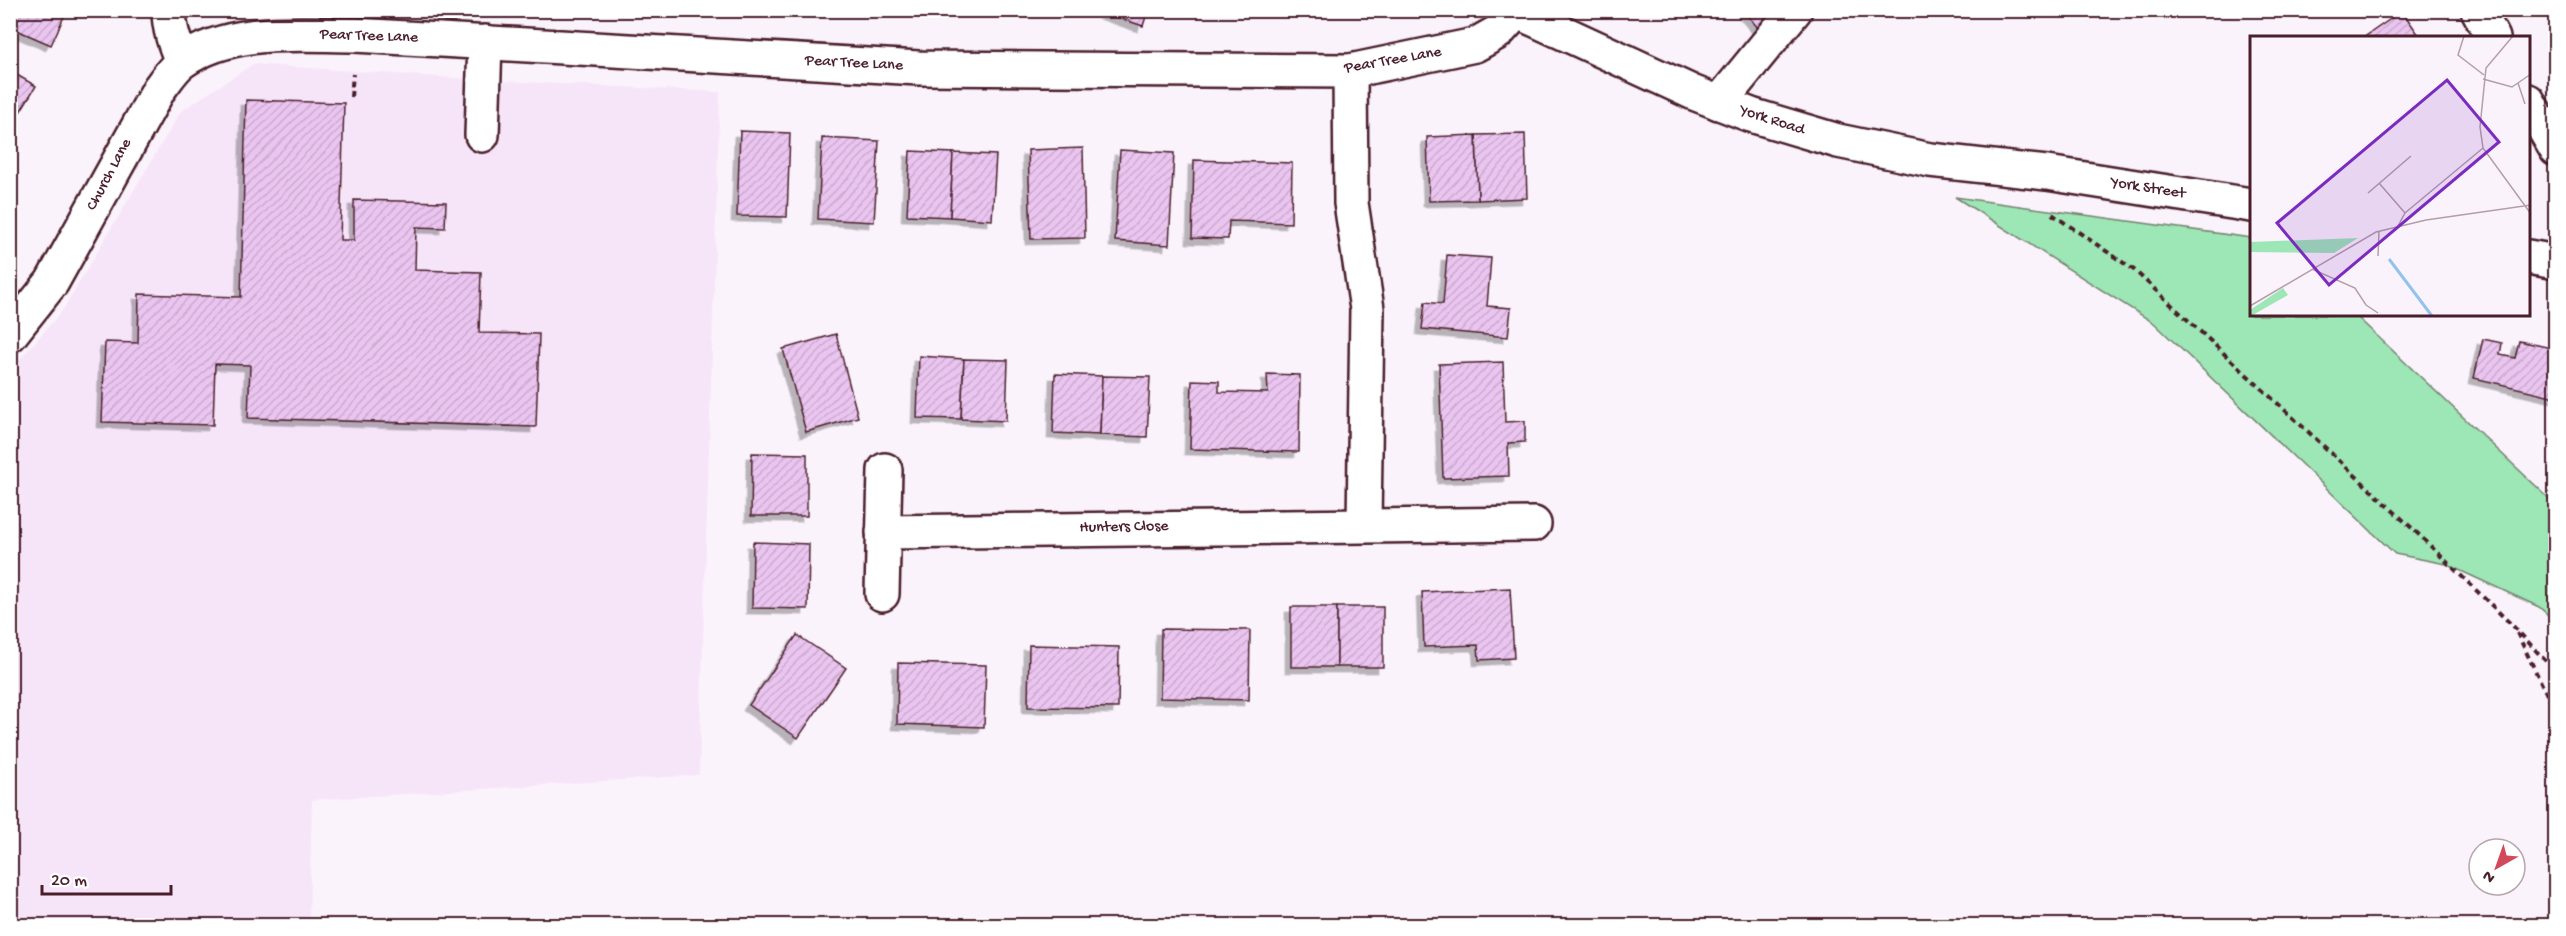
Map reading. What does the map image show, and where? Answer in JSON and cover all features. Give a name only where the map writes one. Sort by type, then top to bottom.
[{"type":"street","points":[[169,10],[169,21],[175,45],[182,61]]},
{"type":"street","points":[[1719,103],[1795,10]]},
{"type":"street","points":[[2478,10],[2492,36]]},
{"type":"street","name":"Pear Tree Lane","points":[[182,61],[223,42],[272,35],[355,35],[920,68],[1350,71],[1475,45],[1498,32],[1515,11]]},
{"type":"street","name":"York Road","points":[[1515,11],[1719,103],[1838,141],[1930,160],[2048,173]]},
{"type":"street","points":[[482,135],[485,42]]},
{"type":"street","name":"Church Lane","points":[[10,335],[52,282],[159,88],[182,61]]},
{"type":"street","points":[[1350,71],[1351,203],[1367,309],[1364,525]]},
{"type":"street","points":[[2530,103],[2556,149]]},
{"type":"street","name":"York Street","points":[[2048,173],[2250,205]]},
{"type":"street","points":[[2530,257],[2556,262]]},
{"type":"street","points":[[882,594],[885,470]]},
{"type":"street","name":"Hunters Close","points":[[883,532],[1534,524]]},
{"type":"path","points":[[2047,211],[2134,270],[2514,627],[2556,672]]},
{"type":"path","points":[[2514,627],[2551,703],[2556,724]]},
{"type":"shaded area","points":[[253,64],[484,80],[720,92],[699,775],[312,800],[309,925],[11,926],[11,369],[62,311],[181,111]]},
{"type":"green space","points":[[1955,197],[2250,238],[2250,316],[2356,316],[2555,504],[2555,621],[2539,607],[2446,564],[2395,554],[2154,323]]},
{"type":"building","points":[[19,10],[67,10],[51,45],[12,28]]},
{"type":"building","points":[[1096,10],[1148,10],[1143,26]]},
{"type":"building","points":[[1743,10],[1778,10],[1758,28]]},
{"type":"building","points":[[2402,11],[2420,36],[2366,36]]},
{"type":"building","points":[[10,71],[36,86],[10,128]]},
{"type":"building","points":[[246,100],[344,103],[340,240],[354,240],[354,200],[446,202],[445,228],[416,227],[415,270],[481,272],[479,333],[539,334],[536,427],[248,418],[250,365],[215,364],[213,425],[102,422],[105,342],[138,343],[139,294],[241,297]]},
{"type":"building","points":[[740,131],[790,133],[787,217],[737,216]]},
{"type":"building","points":[[1525,134],[1527,198],[1478,200],[1476,135]]},
{"type":"building","points":[[1476,135],[1478,200],[1429,201],[1427,137]]},
{"type":"building","points":[[822,138],[879,141],[874,222],[818,219]]},
{"type":"building","points":[[1083,148],[1085,238],[1031,239],[1028,150]]},
{"type":"building","points":[[1120,150],[1174,153],[1169,245],[1115,241]]},
{"type":"building","points":[[910,151],[953,153],[950,217],[907,215]]},
{"type":"building","points":[[953,153],[996,155],[992,220],[950,217]]},
{"type":"building","points":[[1194,160],[1292,163],[1291,223],[1229,221],[1228,239],[1192,238]]},
{"type":"building","points":[[1447,255],[1491,258],[1487,306],[1511,308],[1508,337],[1422,329],[1425,302],[1443,304]]},
{"type":"building","points":[[836,334],[858,417],[806,432],[783,349]]},
{"type":"building","points":[[2483,339],[2502,343],[2500,355],[2515,358],[2519,341],[2556,349],[2556,397],[2474,378]]},
{"type":"building","points":[[919,356],[964,359],[961,419],[917,418]]},
{"type":"building","points":[[964,359],[1008,360],[1006,421],[961,419]]},
{"type":"building","points":[[1503,362],[1505,422],[1525,421],[1525,442],[1508,443],[1509,476],[1443,478],[1439,364]]},
{"type":"building","points":[[1055,374],[1102,376],[1100,435],[1053,433]]},
{"type":"building","points":[[1267,374],[1300,375],[1299,452],[1190,449],[1192,380],[1219,381],[1219,392],[1268,393]]},
{"type":"building","points":[[1102,376],[1150,377],[1147,437],[1100,435]]},
{"type":"building","points":[[752,453],[807,454],[807,516],[751,516]]},
{"type":"building","points":[[753,542],[809,544],[808,609],[752,608]]},
{"type":"building","points":[[1510,588],[1514,658],[1479,660],[1478,645],[1424,647],[1422,592]]},
{"type":"building","points":[[1291,607],[1337,607],[1337,667],[1291,667]]},
{"type":"building","points":[[1337,607],[1383,607],[1383,667],[1337,667]]},
{"type":"building","points":[[1161,629],[1250,630],[1249,700],[1160,698]]},
{"type":"building","points":[[797,635],[846,668],[798,738],[749,705]]},
{"type":"building","points":[[1029,645],[1119,647],[1118,708],[1028,707]]},
{"type":"building","points":[[898,663],[986,665],[984,727],[897,724]]}]
